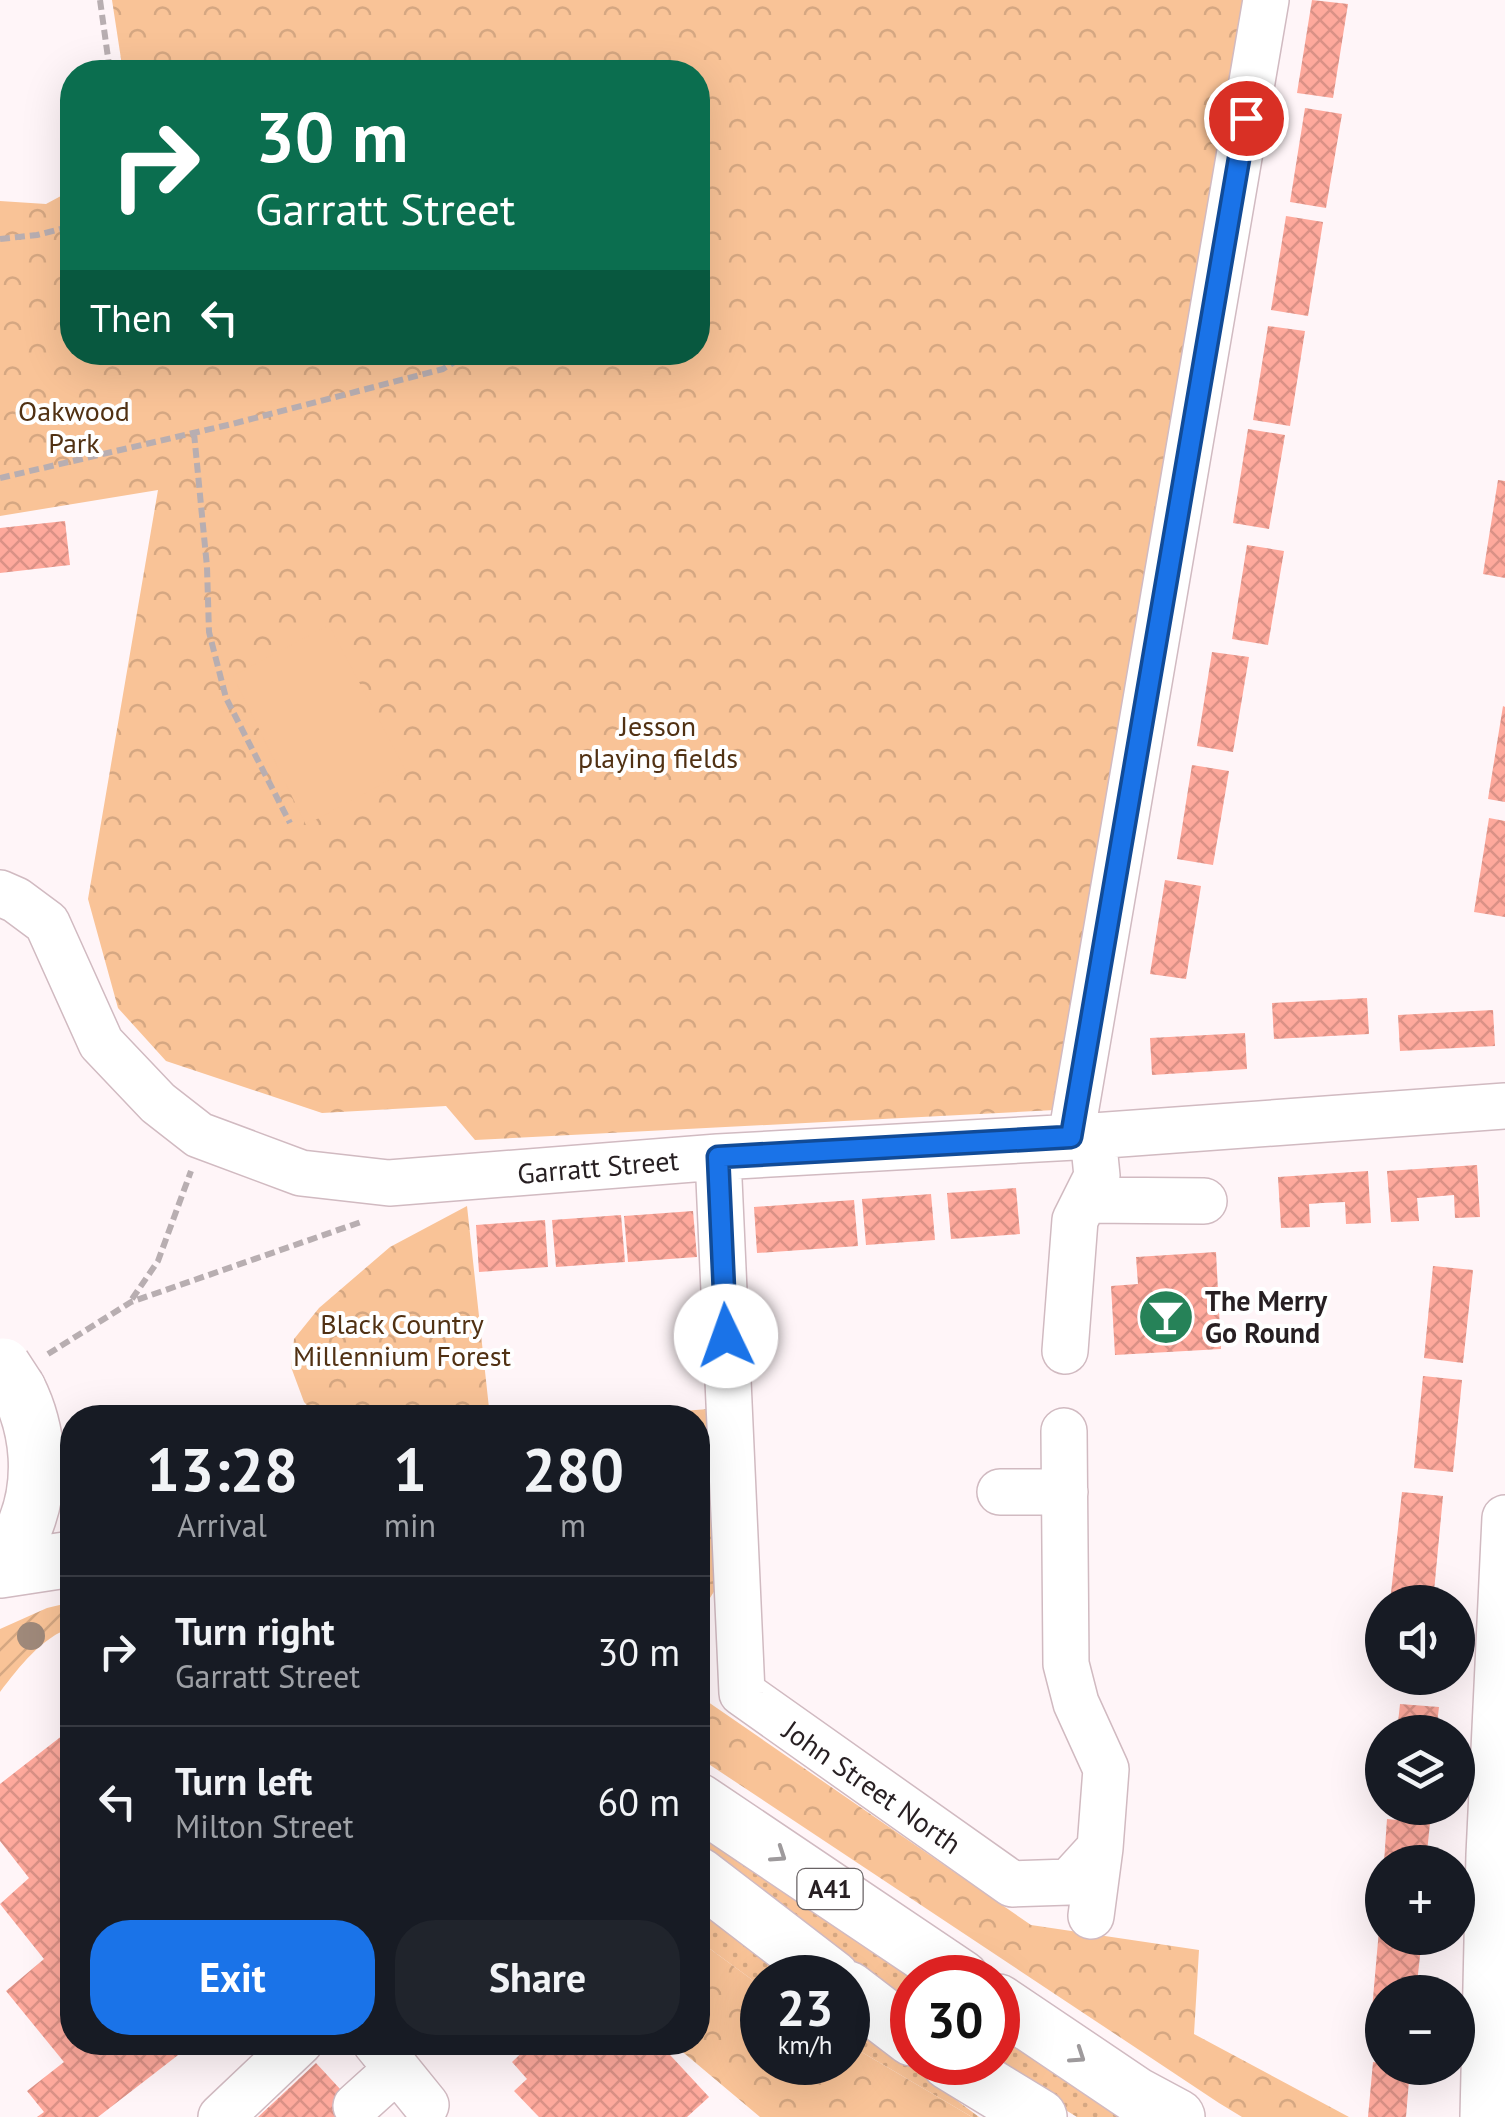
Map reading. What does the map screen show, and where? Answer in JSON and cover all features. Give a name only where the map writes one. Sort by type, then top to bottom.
[{"type":"highway","points":[[11,1379],[60,1418]]},
{"type":"highway","points":[[0,1569],[24,1528],[36,1488],[34,1433],[11,1379]]},
{"type":"highway","points":[[0,1569],[60,1561]]},
{"type":"highway","name":"A41","points":[[710,1809],[928,1955]]},
{"type":"highway","name":"A41","points":[[710,1884],[802,1955]]},
{"type":"highway","points":[[870,2006],[890,2021]]},
{"type":"highway","points":[[1020,2017],[1136,2095],[1177,2117]]},
{"type":"highway","points":[[987,2085],[1039,2117]]},
{"type":"street","points":[[1065,1351],[1075,1220],[1098,1176],[1082,1136],[1266,0]]},
{"type":"street","name":"Garratt Street","points":[[0,893],[16,900],[46,924],[101,1043],[158,1103],[199,1136],[301,1173],[389,1183],[718,1157],[1505,1106]]},
{"type":"street","name":"John Street North","points":[[718,1157],[742,1693],[1012,1884],[1069,1882],[1100,1848]]},
{"type":"street","points":[[1085,1200],[1204,1201]]},
{"type":"street","points":[[1064,1431],[1066,1664],[1076,1703],[1106,1769],[1090,1916]]},
{"type":"street","points":[[1000,1492],[1064,1492]]},
{"type":"street","points":[[1483,2117],[1494,2069],[1500,1572],[1505,1518]]},
{"type":"street","points":[[221,2117],[286,2055]]},
{"type":"street","points":[[356,2106],[386,2056],[426,2104]]},
{"type":"path","points":[[100,0],[108,60]]},
{"type":"path","points":[[0,240],[60,229]]},
{"type":"path","points":[[0,478],[194,433],[449,365]]},
{"type":"path","points":[[194,433],[209,632],[226,698],[290,823]]},
{"type":"path","points":[[131,1302],[158,1262],[186,1189],[199,1136]]},
{"type":"path","points":[[101,1320],[131,1302],[377,1217]]},
{"type":"green space","name":"Jesson playing fields","points":[[112,0],[1246,0],[1055,1110],[475,1140],[446,1106],[322,1113],[166,1061],[118,1008],[88,899],[158,490],[0,516],[0,201],[46,204],[60,196],[60,365],[710,365],[710,60],[121,60]]},
{"type":"green space","points":[[329,625],[406,771],[306,825],[233,676]]},
{"type":"green space","name":"Black Country Millennium Forest","points":[[467,1206],[489,1405],[304,1402],[291,1367],[294,1339],[319,1308],[390,1247]]},
{"type":"green space","points":[[710,1439],[715,1590],[710,1598]]},
{"type":"green space","points":[[60,1605],[60,1633],[23,1663],[0,1692],[0,1629]]},
{"type":"green space","points":[[710,1703],[1031,1925],[1199,1950],[1194,2034],[1349,2117],[1242,2117],[1020,1971],[1020,1955],[996,1955],[710,1765]]},
{"type":"green space","points":[[710,1828],[890,1962],[890,1990],[870,1975],[870,1955],[843,1955],[710,1855]]},
{"type":"green space","points":[[710,1914],[763,1955],[740,1955],[740,1971],[710,1949]]},
{"type":"green space","points":[[710,1949],[740,1971],[740,2085],[870,2085],[870,2057],[890,2069],[890,2085],[918,2085],[972,2117],[760,2117],[686,2055],[710,2055]]},
{"type":"green space","points":[[870,2035],[890,2050],[890,2069],[870,2057]]},
{"type":"green space","points":[[1020,2037],[1145,2117],[1077,2117],[1020,2082]]},
{"type":"green space","points":[[918,2085],[936,2085],[979,2117],[972,2117]]},
{"type":"building","points":[[1312,0],[1348,4],[1333,98],[1297,93]]},
{"type":"building","points":[[1305,108],[1342,114],[1326,208],[1290,202]]},
{"type":"building","points":[[1286,216],[1323,222],[1308,316],[1271,310]]},
{"type":"building","points":[[1268,326],[1305,331],[1290,426],[1253,420]]},
{"type":"building","points":[[1248,429],[1285,435],[1269,529],[1233,523]]},
{"type":"building","points":[[1498,480],[1505,481],[1505,578],[1483,574]]},
{"type":"building","points":[[65,521],[70,565],[0,573],[0,528]]},
{"type":"building","points":[[1247,545],[1284,551],[1268,645],[1232,639]]},
{"type":"building","points":[[1212,652],[1249,657],[1233,752],[1197,746]]},
{"type":"building","points":[[1505,707],[1505,802],[1488,799]]},
{"type":"building","points":[[1192,765],[1229,771],[1213,865],[1177,859]]},
{"type":"building","points":[[1489,818],[1505,821],[1505,917],[1474,912]]},
{"type":"building","points":[[1165,880],[1201,886],[1186,979],[1150,974]]},
{"type":"building","points":[[1367,998],[1369,1034],[1274,1039],[1272,1003]]},
{"type":"building","points":[[1493,1010],[1495,1046],[1400,1051],[1398,1015]]},
{"type":"building","points":[[1245,1033],[1247,1069],[1152,1075],[1150,1038]]},
{"type":"building","points":[[1477,1165],[1480,1217],[1455,1218],[1454,1195],[1417,1198],[1419,1221],[1391,1222],[1387,1171]]},
{"type":"building","points":[[1368,1171],[1371,1223],[1346,1224],[1345,1202],[1322,1203],[1309,1204],[1310,1227],[1281,1228],[1278,1177]]},
{"type":"building","points":[[1016,1188],[1020,1234],[951,1239],[947,1193]]},
{"type":"building","points":[[931,1194],[935,1240],[866,1245],[862,1199]]},
{"type":"building","points":[[854,1200],[858,1246],[757,1253],[754,1207]]},
{"type":"building","points":[[693,1211],[697,1257],[628,1262],[624,1216]]},
{"type":"building","points":[[621,1215],[625,1262],[556,1267],[552,1220]]},
{"type":"building","points":[[545,1220],[548,1267],[479,1272],[476,1225]]},
{"type":"building","name":"The Merry Go Round","points":[[1216,1252],[1221,1349],[1115,1355],[1111,1286],[1138,1284],[1136,1257]]},
{"type":"building","points":[[1433,1266],[1473,1270],[1463,1363],[1424,1358]]},
{"type":"building","points":[[1423,1376],[1462,1380],[1453,1472],[1414,1468]]},
{"type":"building","points":[[1402,1492],[1443,1496],[1435,1585],[1392,1585]]},
{"type":"building","points":[[1400,1704],[1439,1707],[1438,1715],[1399,1715]]},
{"type":"building","points":[[60,1737],[60,2055],[178,2055],[98,2117],[37,2117],[44,2112],[27,2091],[64,2062],[6,1991],[44,1959],[0,1904],[29,1878],[0,1841],[0,1784]]},
{"type":"building","points":[[1387,1825],[1430,1825],[1428,1845],[1385,1845]]},
{"type":"building","points":[[1377,1955],[1420,1955],[1418,1975],[1375,1975]]},
{"type":"building","points":[[519,2055],[670,2055],[709,2097],[687,2117],[539,2117],[514,2091],[527,2079],[512,2062]]},
{"type":"building","points":[[316,2063],[366,2117],[258,2117]]},
{"type":"building","points":[[1371,2085],[1409,2085],[1406,2117],[1368,2117]]},
{"type":"place","name":"The Merry Go Round","points":[[1166,1317]]},
{"type":"route","points":[[726,1336],[718,1157],[1071,1137],[1246,118]]},
{"type":"park label","name":"Oakwood Park","points":[[74,427]]}]
